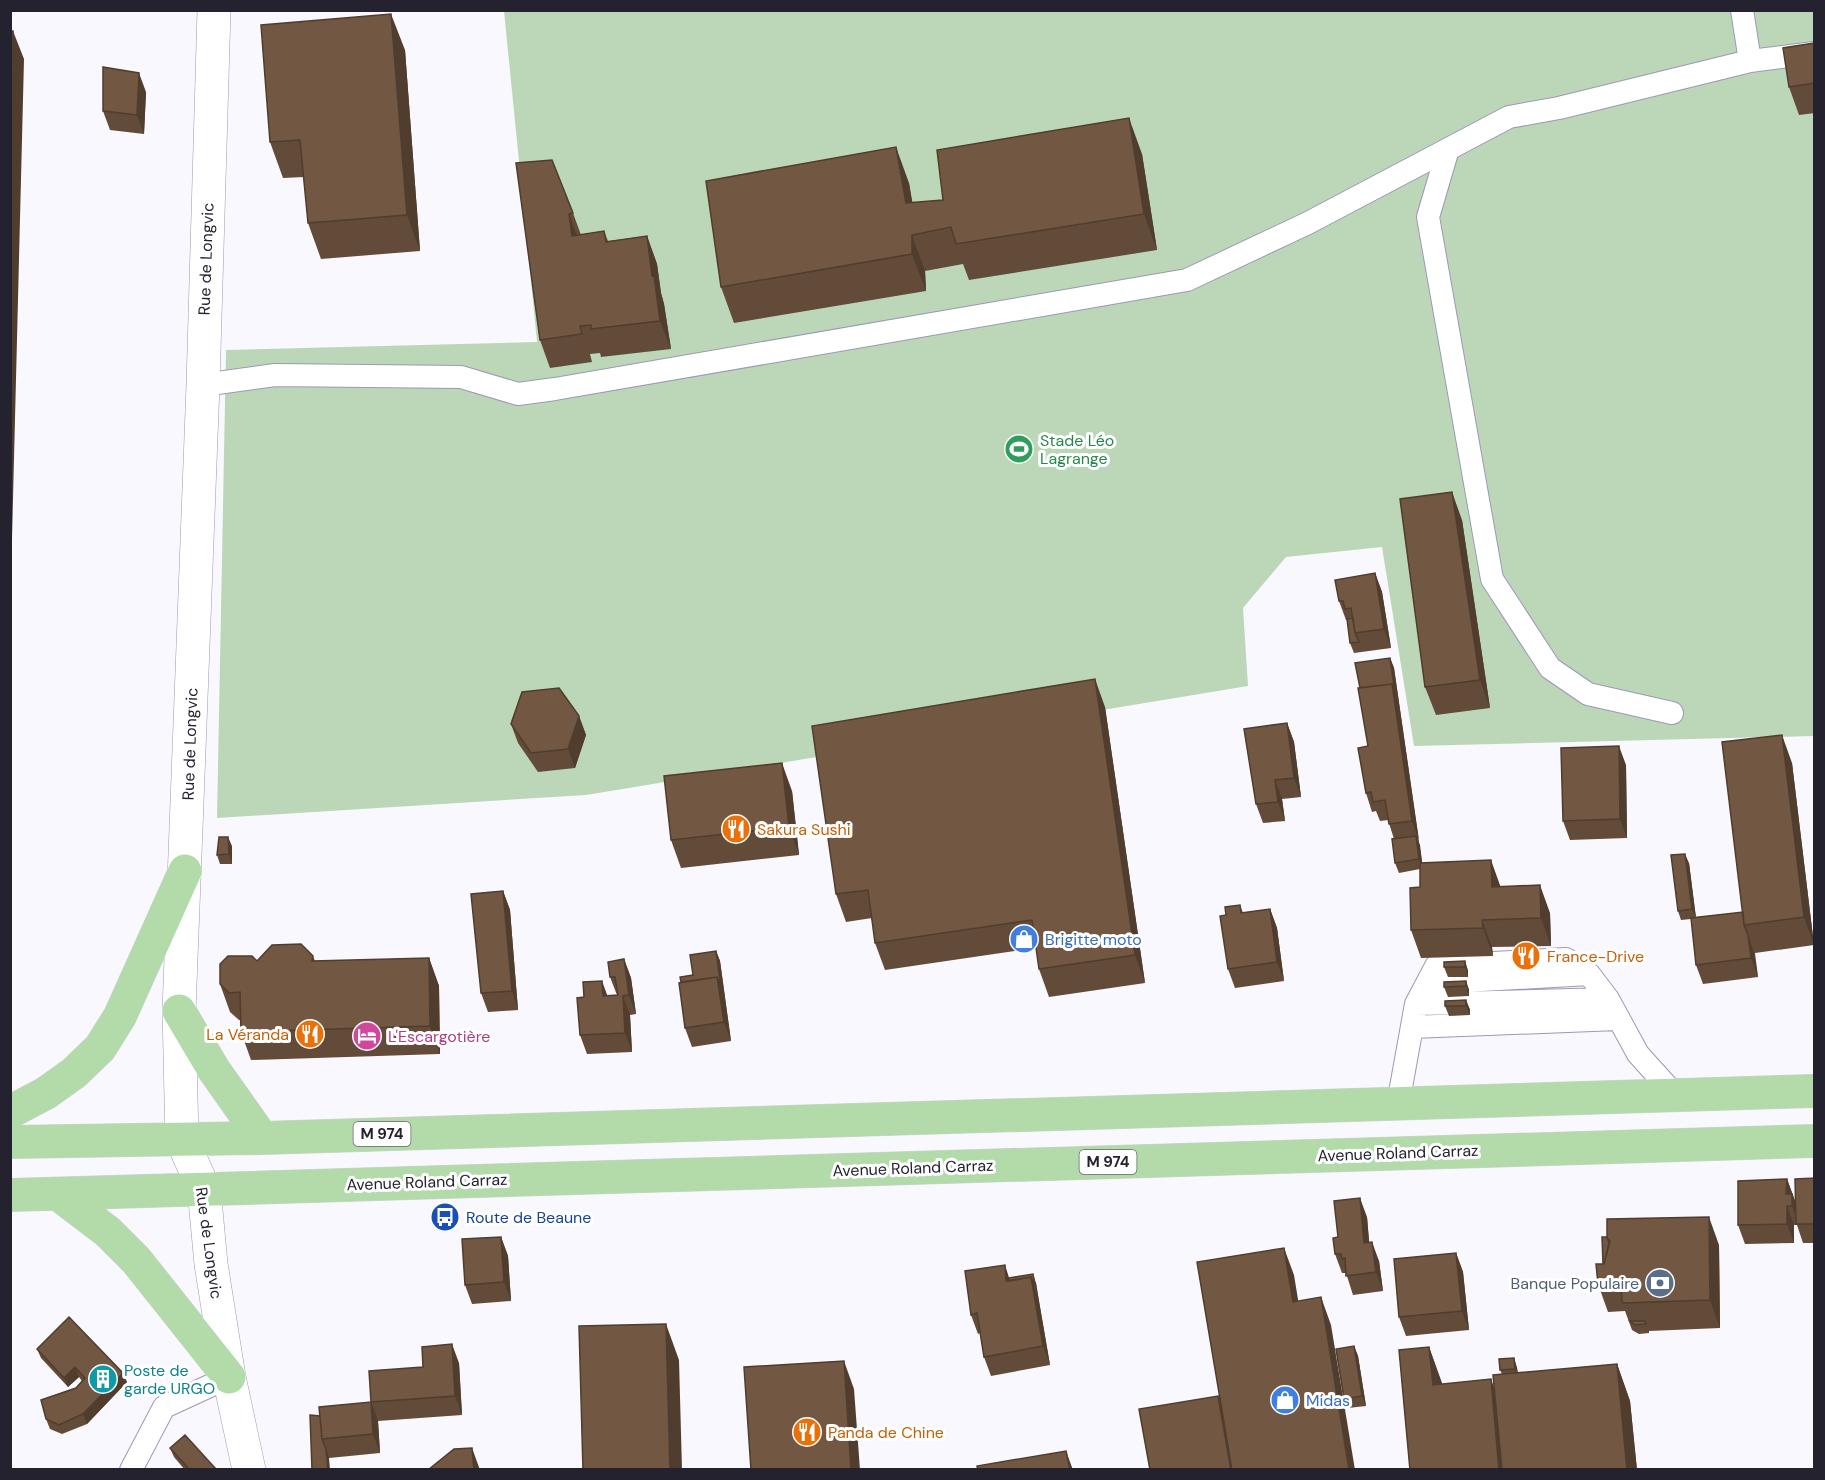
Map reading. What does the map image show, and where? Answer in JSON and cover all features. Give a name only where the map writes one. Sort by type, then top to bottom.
[{"type":"main road","points":[[10,1112],[46,1093],[74,1073],[100,1048],[120,1016],[185,871]]},
{"type":"main road","points":[[179,1011],[224,1086],[262,1138]]},
{"type":"main road","name":"M 974","points":[[10,1142],[262,1138],[1815,1091]]},
{"type":"main road","name":"Avenue Roland Carraz","points":[[10,1195],[1815,1141]]},
{"type":"main road","points":[[58,1194],[108,1233],[136,1260],[229,1377]]},
{"type":"street","name":"Rue de Longvic","points":[[214,10],[203,385],[179,1011],[182,1140],[204,1189],[211,1264],[229,1377],[249,1470]]},
{"type":"lane","points":[[1742,10],[1750,61]]},
{"type":"lane","points":[[203,385],[275,375],[461,377],[518,394],[1187,280],[1308,223],[1509,117],[1559,108],[1750,61],[1815,53]]},
{"type":"lane","points":[[1448,149],[1428,217],[1492,579],[1550,668],[1588,694],[1672,713]]},
{"type":"lane","points":[[1398,1104],[1416,1004],[1436,966],[1554,959],[1566,959],[1589,974],[1613,1009],[1638,1054],[1676,1095]]},
{"type":"lane","points":[[1416,1004],[1613,1009]]},
{"type":"lane","points":[[1412,1027],[1613,1009]]},
{"type":"lane","points":[[131,1470],[164,1407],[229,1377]]},
{"type":"green space","name":"Stade Léo Lagrange","points":[[504,11],[1814,11],[1814,736],[1414,746],[1382,547],[1286,557],[1243,608],[1248,686],[586,795],[217,818],[226,350],[537,342]]},
{"type":"building","points":[[391,14],[407,215],[308,223],[300,140],[270,142],[261,25]]},
{"type":"building","points":[[10,31],[13,31],[10,156]]},
{"type":"building","points":[[1815,43],[1815,83],[1789,87],[1783,48]]},
{"type":"building","points":[[103,67],[139,73],[137,115],[103,111]]},
{"type":"building","points":[[1129,118],[1144,214],[956,244],[951,227],[912,235],[912,254],[721,287],[706,181],[896,147],[906,203],[943,200],[937,150]]},
{"type":"building","points":[[552,160],[573,213],[569,214],[572,236],[604,231],[606,242],[647,236],[660,321],[591,329],[591,325],[580,326],[582,334],[540,340],[516,163]]},
{"type":"building","points":[[1452,492],[1480,680],[1425,687],[1400,499]]},
{"type":"building","points":[[1375,573],[1384,629],[1355,633],[1351,608],[1345,609],[1343,601],[1339,601],[1335,580]]},
{"type":"building","points":[[1353,618],[1359,642],[1350,643],[1347,619]]},
{"type":"building","points":[[1390,658],[1395,693],[1392,684],[1360,688],[1355,663]]},
{"type":"building","points":[[1095,679],[1135,955],[1039,969],[1032,920],[875,943],[868,890],[836,894],[812,726]]},
{"type":"building","points":[[1392,684],[1412,821],[1389,824],[1385,800],[1373,802],[1371,792],[1366,793],[1358,748],[1368,746],[1358,688]]},
{"type":"building","points":[[559,688],[579,716],[568,749],[531,753],[511,724],[522,692]]},
{"type":"building","points":[[1287,723],[1294,778],[1275,780],[1278,802],[1256,804],[1244,729]]},
{"type":"building","points":[[1782,735],[1804,917],[1744,925],[1722,742]]},
{"type":"building","points":[[1619,746],[1620,819],[1563,821],[1561,748]]},
{"type":"building","points":[[782,763],[789,827],[671,840],[664,776]]},
{"type":"building","points":[[1416,836],[1419,859],[1395,863],[1392,839]]},
{"type":"building","points":[[219,837],[228,837],[229,854],[217,855]]},
{"type":"building","points":[[1685,854],[1692,909],[1678,911],[1671,855]]},
{"type":"building","points":[[1491,860],[1492,887],[1540,885],[1541,918],[1482,920],[1483,928],[1411,930],[1410,888],[1420,887],[1420,863]]},
{"type":"building","points":[[503,891],[512,991],[481,993],[471,894]]},
{"type":"building","points":[[1240,905],[1241,913],[1270,909],[1277,962],[1228,969],[1220,916],[1226,915],[1225,907]]},
{"type":"building","points":[[1743,912],[1751,958],[1696,965],[1691,918]]},
{"type":"building","points":[[301,944],[313,956],[312,961],[429,958],[430,1026],[241,1032],[240,992],[229,993],[220,984],[220,964],[228,956],[252,956],[257,961],[272,945]]},
{"type":"building","points":[[716,951],[721,987],[717,977],[681,982],[680,977],[693,975],[690,955]]},
{"type":"building","points":[[624,959],[629,995],[623,996],[625,1033],[580,1035],[577,998],[584,997],[583,982],[602,981],[603,996],[618,995],[615,977],[610,977],[608,962]]},
{"type":"building","points":[[1465,961],[1465,967],[1444,967],[1444,962]]},
{"type":"building","points":[[717,977],[724,1022],[685,1028],[679,983]]},
{"type":"building","points":[[1466,981],[1466,986],[1444,987],[1444,982]]},
{"type":"building","points":[[1466,1000],[1466,1006],[1445,1006],[1445,1001]]},
{"type":"building","points":[[1815,1178],[1815,1224],[1796,1224],[1795,1179]]},
{"type":"building","points":[[1787,1179],[1786,1194],[1792,1194],[1792,1206],[1787,1206],[1787,1224],[1738,1225],[1738,1181]]},
{"type":"building","points":[[1360,1198],[1364,1243],[1372,1242],[1376,1272],[1346,1276],[1345,1258],[1342,1259],[1341,1254],[1335,1254],[1333,1238],[1338,1237],[1334,1201]]},
{"type":"building","points":[[1709,1217],[1710,1300],[1624,1303],[1622,1302],[1621,1283],[1598,1284],[1596,1264],[1604,1264],[1610,1241],[1607,1238],[1607,1219]]},
{"type":"building","points":[[501,1237],[504,1282],[465,1285],[462,1239]]},
{"type":"building","points":[[1602,1237],[1607,1237],[1609,1243],[1604,1264],[1603,1264]]},
{"type":"building","name":"Midas","points":[[1284,1248],[1293,1302],[1321,1297],[1349,1470],[1232,1470],[1197,1262]]},
{"type":"building","points":[[1456,1253],[1462,1311],[1399,1317],[1394,1259]]},
{"type":"building","points":[[1005,1265],[1006,1281],[1031,1277],[1043,1346],[984,1357],[977,1313],[971,1315],[965,1271]]},
{"type":"building","points":[[1033,1274],[1035,1286],[1031,1277],[1009,1281],[1008,1278]]},
{"type":"building","name":"Poste de garde URGO","points":[[69,1317],[123,1373],[83,1414],[59,1425],[46,1419],[41,1400],[76,1388],[85,1378],[75,1367],[64,1378],[37,1349]]},
{"type":"building","points":[[1630,1321],[1645,1321],[1646,1324],[1635,1325]]},
{"type":"building","points":[[666,1324],[670,1470],[583,1470],[579,1326]]},
{"type":"building","points":[[452,1344],[455,1396],[371,1402],[369,1371],[423,1367],[422,1347]]},
{"type":"building","points":[[1354,1346],[1362,1396],[1344,1399],[1336,1349]]},
{"type":"building","points":[[1429,1347],[1433,1385],[1491,1379],[1499,1470],[1410,1470],[1399,1350]]},
{"type":"building","points":[[1514,1358],[1515,1369],[1500,1370],[1499,1359]]},
{"type":"building","name":"Panda de Chine","points":[[844,1361],[851,1470],[751,1470],[744,1367]]},
{"type":"building","points":[[1617,1364],[1627,1470],[1502,1470],[1493,1375]]},
{"type":"building","points":[[1218,1396],[1231,1470],[1150,1470],[1139,1409]]},
{"type":"building","points":[[371,1402],[373,1434],[322,1439],[319,1407]]},
{"type":"building","points":[[310,1415],[320,1416],[328,1470],[312,1470]]},
{"type":"building","points":[[185,1435],[216,1470],[190,1470],[170,1448]]},
{"type":"building","points":[[472,1448],[474,1470],[428,1470],[454,1449]]},
{"type":"building","points":[[1066,1451],[1070,1470],[978,1470],[977,1466]]},
{"type":"place","name":"Stade Léo Lagrange","points":[[1019,449]]},
{"type":"place","name":"Sakura Sushi","points":[[736,829]]},
{"type":"place","name":"Brigitte moto","points":[[1024,939]]},
{"type":"place","name":"France-Drive","points":[[1526,956]]},
{"type":"place","name":"La Véranda","points":[[310,1034]]},
{"type":"place","name":"L'Escargotière","points":[[367,1036]]},
{"type":"place","name":"Route de Beaune","points":[[445,1217]]},
{"type":"place","name":"Banque Populaire","points":[[1660,1283]]},
{"type":"place","name":"Poste de garde URGO","points":[[103,1379]]},
{"type":"place","name":"Midas","points":[[1285,1400]]},
{"type":"place","name":"Panda de Chine","points":[[807,1432]]}]
